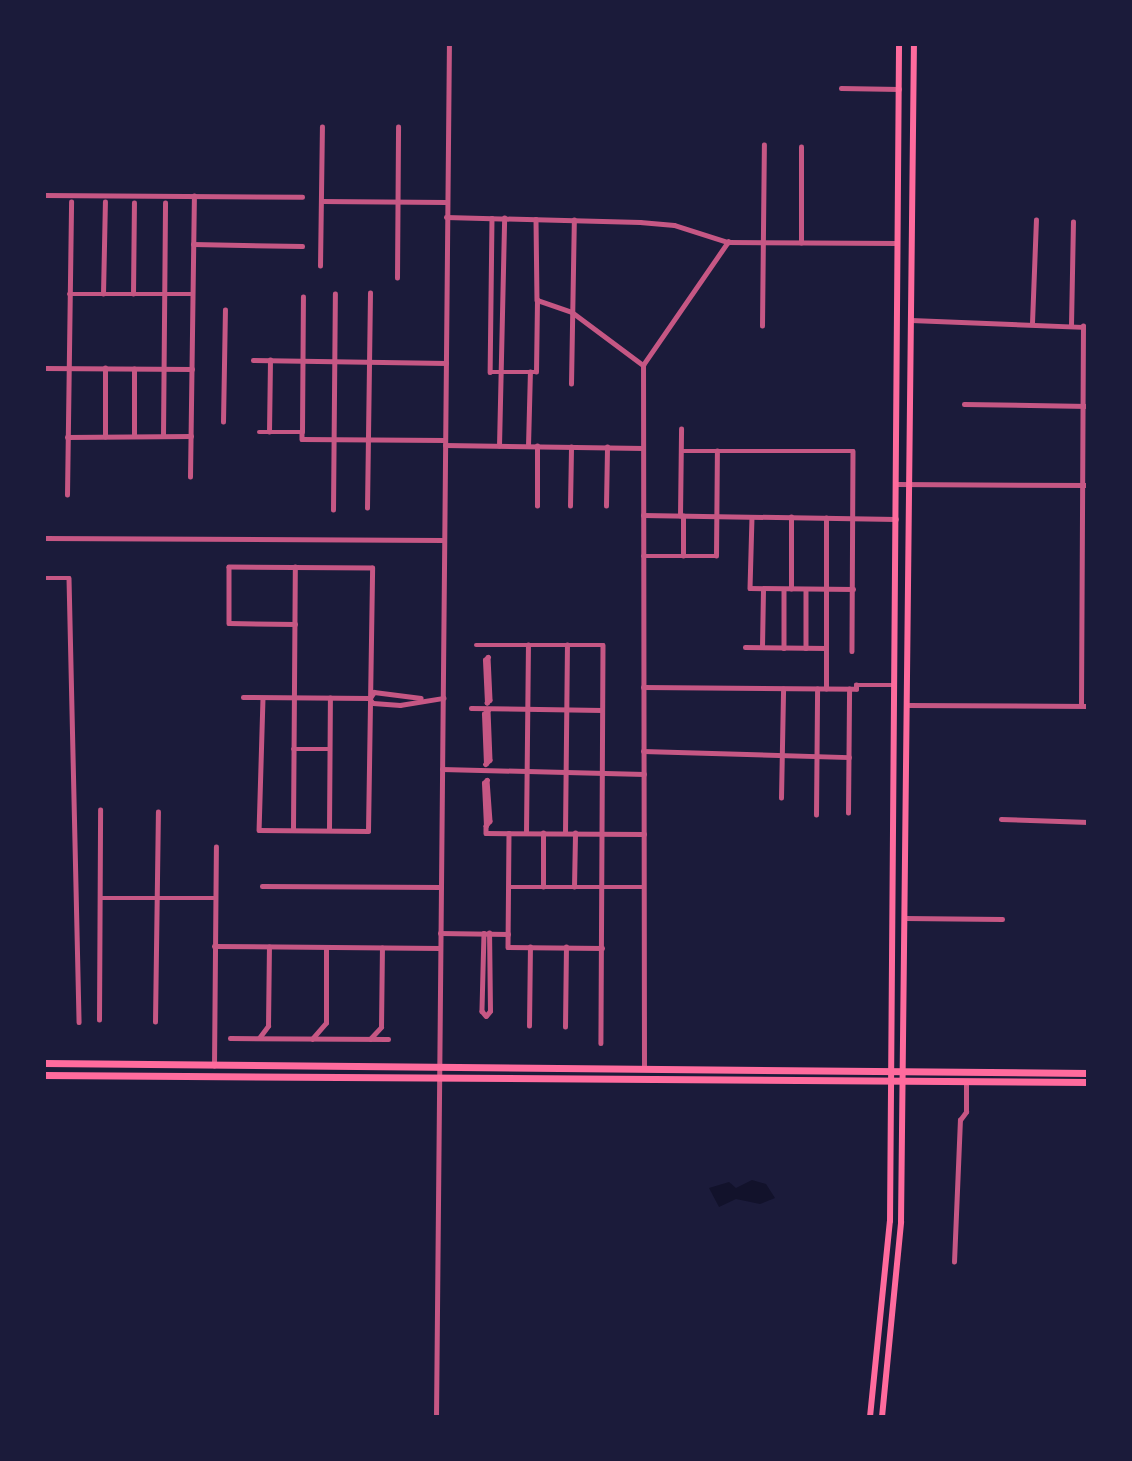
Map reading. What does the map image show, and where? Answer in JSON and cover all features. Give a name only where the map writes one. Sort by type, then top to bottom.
[{"type":"main road","points":[[870,1417],[888,1259],[899,44]]},
{"type":"main road","points":[[882,1417],[900,1260],[914,44]]},
{"type":"main road","points":[[44,1063],[214,1067],[1088,1073]]},
{"type":"main road","points":[[44,1075],[1088,1082]]},
{"type":"street","points":[[436,1417],[449,44]]},
{"type":"street","points":[[841,88],[899,89]]},
{"type":"street","points":[[320,266],[322,127]]},
{"type":"street","points":[[397,278],[398,127]]},
{"type":"street","points":[[762,326],[764,145]]},
{"type":"street","points":[[801,147],[801,243]]},
{"type":"street","points":[[44,195],[302,197]]},
{"type":"street","points":[[190,477],[194,197]]},
{"type":"street","points":[[103,294],[105,201]]},
{"type":"street","points":[[321,201],[446,202]]},
{"type":"street","points":[[67,495],[71,202]]},
{"type":"street","points":[[132,294],[134,203]]},
{"type":"street","points":[[163,436],[165,203]]},
{"type":"street","points":[[446,217],[674,225],[728,242],[897,243]]},
{"type":"street","points":[[492,218],[490,372],[536,372],[536,219]]},
{"type":"street","points":[[499,446],[503,218]]},
{"type":"street","points":[[571,384],[574,220]]},
{"type":"street","points":[[1032,323],[1036,220]]},
{"type":"street","points":[[1071,326],[1073,222]]},
{"type":"street","points":[[644,1070],[643,365],[728,242]]},
{"type":"street","points":[[193,244],[302,246]]},
{"type":"street","points":[[367,508],[370,293]]},
{"type":"street","points":[[69,294],[192,294]]},
{"type":"street","points":[[333,510],[335,294]]},
{"type":"street","points":[[303,297],[302,439],[643,448]]},
{"type":"street","points":[[537,300],[572,312],[643,365]]},
{"type":"street","points":[[223,422],[225,310]]},
{"type":"street","points":[[911,320],[1086,326],[1081,706]]},
{"type":"street","points":[[253,360],[446,363]]},
{"type":"street","points":[[268,432],[270,360]]},
{"type":"street","points":[[44,368],[191,369]]},
{"type":"street","points":[[105,368],[105,437]]},
{"type":"street","points":[[134,369],[134,436]]},
{"type":"street","points":[[528,446],[530,372]]},
{"type":"street","points":[[964,404],[1085,406]]},
{"type":"street","points":[[681,429],[683,556]]},
{"type":"street","points":[[258,432],[302,432]]},
{"type":"street","points":[[68,437],[191,436]]},
{"type":"street","points":[[537,446],[537,506]]},
{"type":"street","points":[[570,447],[570,506]]},
{"type":"street","points":[[606,506],[607,447]]},
{"type":"street","points":[[681,451],[853,451],[852,651]]},
{"type":"street","points":[[643,556],[716,556],[717,451]]},
{"type":"street","points":[[896,484],[1085,485]]},
{"type":"street","points":[[643,515],[896,519]]},
{"type":"street","points":[[752,517],[750,589],[853,589]]},
{"type":"street","points":[[791,517],[791,589]]},
{"type":"street","points":[[826,518],[826,689]]},
{"type":"street","points":[[44,538],[443,540]]},
{"type":"street","points":[[264,698],[259,830],[368,831],[372,568],[229,567],[229,623],[295,624]]},
{"type":"street","points":[[293,830],[295,567]]},
{"type":"street","points":[[44,578],[69,578],[79,1022]]},
{"type":"street","points":[[762,648],[763,588]]},
{"type":"street","points":[[784,589],[784,648]]},
{"type":"street","points":[[806,589],[806,648]]},
{"type":"street","points":[[476,645],[603,645],[601,1043]]},
{"type":"street","points":[[489,645],[486,833],[643,834]]},
{"type":"street","points":[[526,833],[528,645]]},
{"type":"street","points":[[565,833],[567,645]]},
{"type":"street","points":[[745,647],[826,648]]},
{"type":"street","points":[[643,687],[856,689],[856,685],[894,685]]},
{"type":"street","points":[[781,798],[783,689]]},
{"type":"street","points":[[816,815],[817,689]]},
{"type":"street","points":[[848,813],[849,689]]},
{"type":"street","points":[[369,698],[374,692],[443,698]]},
{"type":"street","points":[[243,697],[369,698]]},
{"type":"street","points":[[329,830],[330,698]]},
{"type":"street","points":[[369,698],[373,704],[400,705],[423,698]]},
{"type":"street","points":[[907,705],[1088,706]]},
{"type":"street","points":[[471,708],[602,710]]},
{"type":"street","points":[[293,749],[330,749]]},
{"type":"street","points":[[643,751],[849,757]]},
{"type":"street","points":[[442,769],[487,767],[527,771],[643,774]]},
{"type":"street","points":[[99,1020],[100,810]]},
{"type":"street","points":[[155,1022],[158,812]]},
{"type":"street","points":[[1001,819],[1088,822]]},
{"type":"street","points":[[509,833],[508,947],[602,948]]},
{"type":"street","points":[[543,833],[543,887]]},
{"type":"street","points":[[574,887],[575,833]]},
{"type":"street","points":[[214,1067],[216,847]]},
{"type":"street","points":[[261,886],[441,887]]},
{"type":"street","points":[[509,887],[643,887]]},
{"type":"street","points":[[100,898],[215,898]]},
{"type":"street","points":[[905,918],[1002,919]]},
{"type":"street","points":[[440,933],[508,934]]},
{"type":"street","points":[[486,933],[490,1011],[486,1016],[482,1011],[486,950]]},
{"type":"street","points":[[215,946],[440,948]]},
{"type":"street","points":[[258,1038],[268,1026],[269,947]]},
{"type":"street","points":[[529,1026],[530,947]]},
{"type":"street","points":[[565,1027],[566,947]]},
{"type":"street","points":[[312,1039],[326,1023],[326,948]]},
{"type":"street","points":[[370,1040],[380,1027],[382,948]]},
{"type":"street","points":[[230,1038],[388,1039]]},
{"type":"street","points":[[954,1262],[960,1120],[966,1112],[967,1082]]},
{"type":"shaded area","points":[[752,1180],[766,1184],[775,1198],[760,1204],[736,1199],[719,1207],[709,1188],[729,1182],[736,1188]]}]
